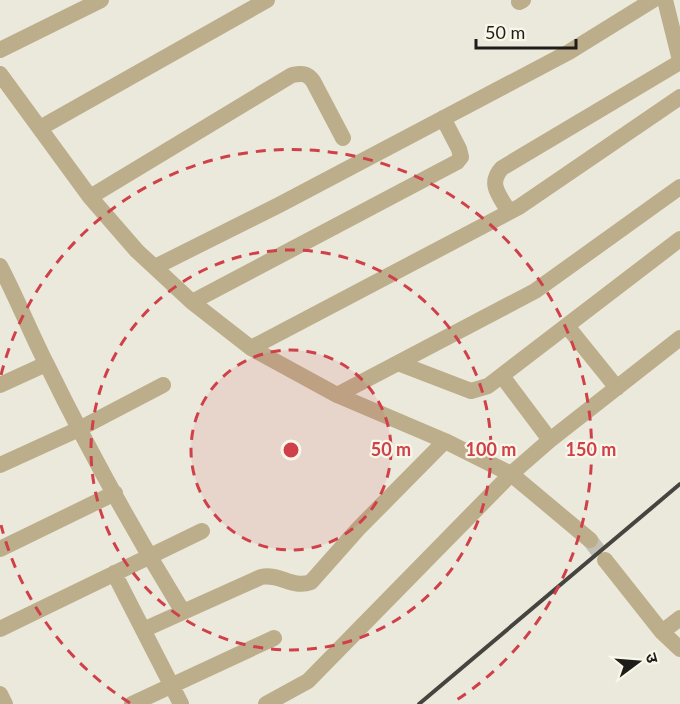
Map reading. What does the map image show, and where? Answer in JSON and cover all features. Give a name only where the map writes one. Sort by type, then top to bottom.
[{"type":"street","points":[[0,50],[100,0]]},
{"type":"street","points":[[40,128],[267,0]]},
{"type":"street","points":[[155,267],[279,205],[569,52],[653,0]]},
{"type":"street","points":[[509,212],[496,190],[494,181],[496,174],[502,168],[680,61],[665,0]]},
{"type":"street","points":[[90,197],[292,75],[302,73],[308,75],[313,81],[343,138]]},
{"type":"street","points":[[0,74],[90,197],[137,251],[192,302],[251,348],[337,395],[445,441],[511,474],[590,540]]},
{"type":"street","points":[[251,348],[509,212],[680,97]]},
{"type":"street","points":[[192,302],[457,162],[460,157],[459,149],[443,118]]},
{"type":"street","points":[[337,395],[542,286],[680,187]]},
{"type":"street","points":[[398,363],[471,391],[488,386],[680,239]]},
{"type":"street","points":[[0,266],[5,288],[79,429],[149,556],[183,612]]},
{"type":"street","points":[[567,326],[617,388]]},
{"type":"street","points":[[266,704],[308,681],[511,474],[550,440],[680,338]]},
{"type":"street","points":[[0,385],[46,364]]},
{"type":"street","points":[[502,376],[550,440]]},
{"type":"street","points":[[0,465],[79,429],[163,385]]},
{"type":"street","points":[[143,630],[261,577],[271,575],[303,585],[311,582],[358,529],[445,441]]},
{"type":"street","points":[[0,549],[114,493]]},
{"type":"street","points":[[0,629],[202,531]]},
{"type":"street","points":[[605,560],[662,632],[680,649]]},
{"type":"street","points":[[114,573],[181,704]]},
{"type":"street","points":[[662,632],[680,618]]},
{"type":"street","points":[[132,704],[274,638]]},
{"type":"street","points":[[0,694],[5,704]]},
{"type":"tunnel","points":[[590,540],[605,560]]},
{"type":"railway","points":[[419,704],[680,484]]}]
